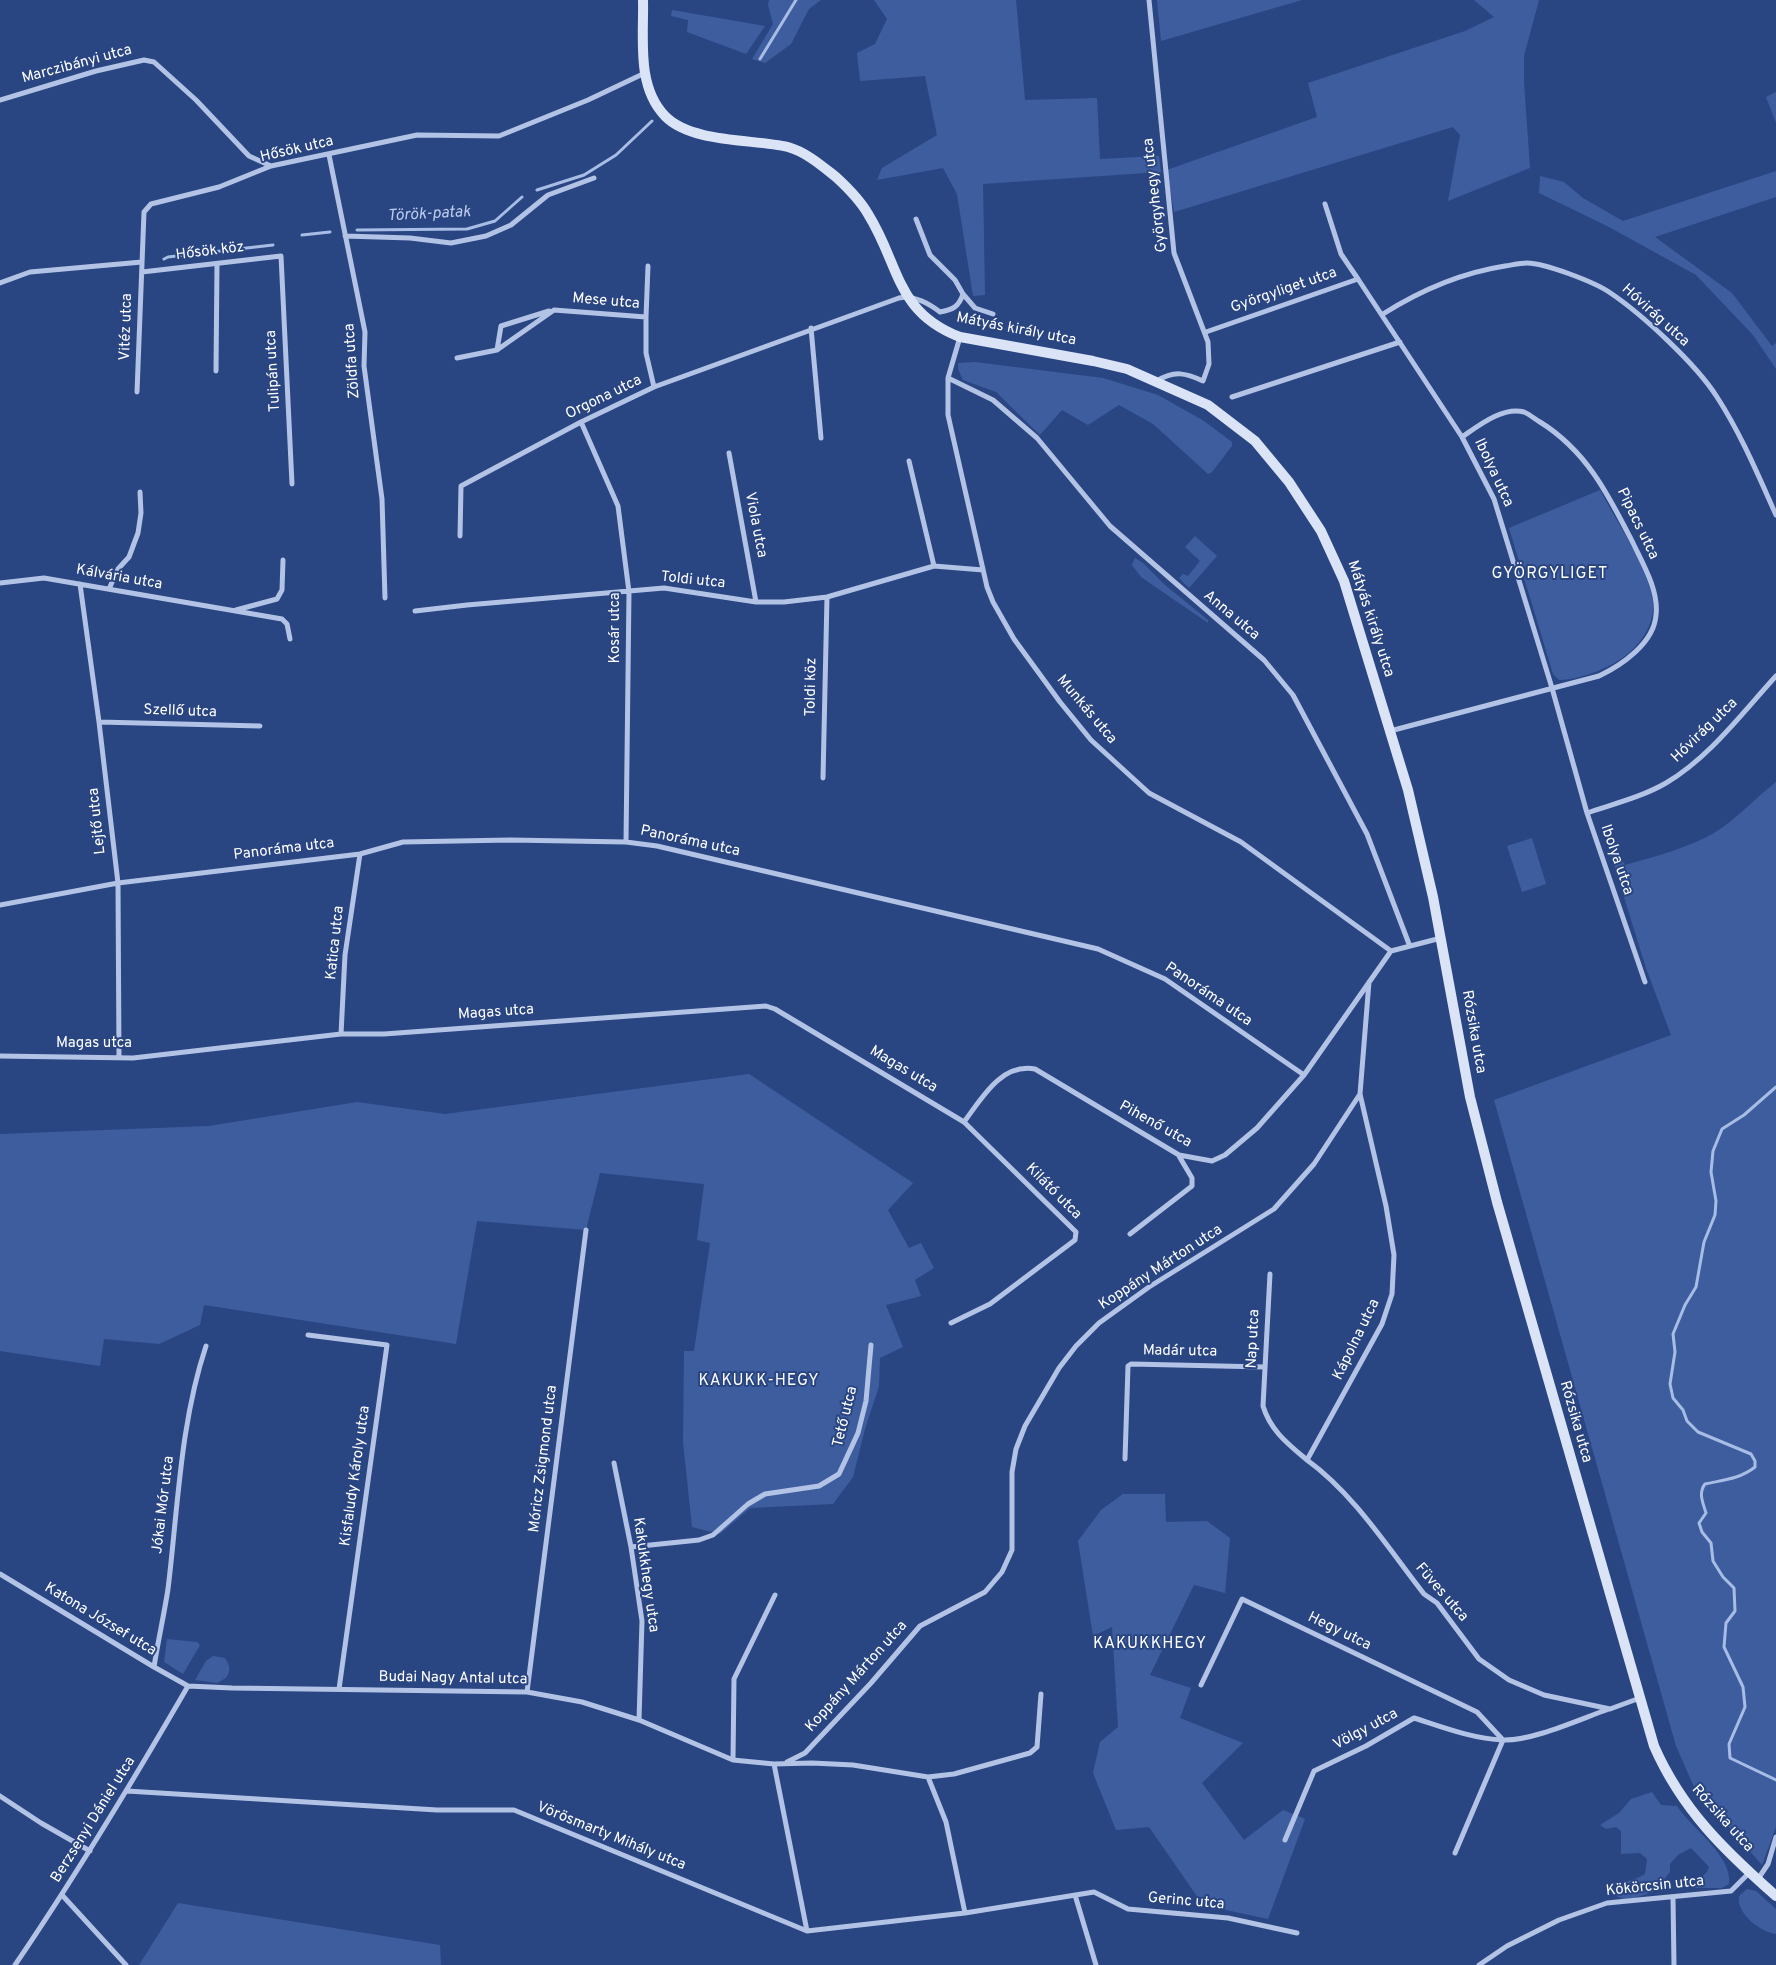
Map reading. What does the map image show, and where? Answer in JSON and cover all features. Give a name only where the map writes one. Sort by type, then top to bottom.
[{"type":"main road","name":"Mátyás király utca","points":[[643,0],[645,72],[650,92],[658,108],[665,116],[679,127],[696,133],[790,148],[805,154],[837,178],[852,192],[868,214],[906,296],[932,323],[960,338],[1094,361],[1127,369],[1157,381],[1208,406],[1255,441],[1288,482],[1321,531],[1344,581],[1419,834],[1441,938]]},
{"type":"main road","name":"Rózsika utca","points":[[1441,938],[1470,1097],[1494,1194],[1654,1746],[1674,1786],[1699,1821],[1776,1896]]},
{"type":"street","name":"Györgyhegy utca","points":[[1149,0],[1174,253],[1206,332],[1210,355],[1203,381],[1187,374],[1174,373],[1157,381]]},
{"type":"street","name":"Marczibányi utca","points":[[0,100],[96,70],[144,60],[154,62],[196,100],[249,156],[271,166]]},
{"type":"street","name":"Hősök utca","points":[[142,262],[144,212],[151,204],[219,187],[271,166],[417,135],[499,136],[588,100],[645,72]]},
{"type":"street","name":"Zöldfa utca","points":[[329,155],[365,332],[364,366],[382,499],[385,598]]},
{"type":"street","points":[[345,236],[410,238],[451,243],[486,236],[511,226],[548,195],[594,178]]},
{"type":"street","points":[[1325,204],[1340,254],[1358,278]]},
{"type":"street","points":[[916,219],[930,255],[955,280],[963,294],[975,308],[993,314]]},
{"type":"street","name":"Hősök köz","points":[[142,272],[281,256]]},
{"type":"street","name":"Tulipán utca","points":[[281,256],[292,484]]},
{"type":"street","points":[[0,283],[30,272],[142,262]]},
{"type":"street","name":"Vitéz utca","points":[[137,392],[142,262]]},
{"type":"street","name":"Hóvirág utca","points":[[1383,314],[1411,296],[1452,279],[1485,269],[1528,263],[1566,273],[1608,291],[1679,352],[1716,395],[1741,439],[1776,515]]},
{"type":"street","points":[[216,371],[217,264]]},
{"type":"street","points":[[646,318],[648,266]]},
{"type":"street","name":"Györgyliget utca","points":[[1206,332],[1358,278],[1383,314]]},
{"type":"street","points":[[906,296],[930,304],[940,312],[953,310],[961,302],[963,294]]},
{"type":"street","name":"Orgona utca","points":[[460,536],[460,486],[580,422],[654,387],[811,328],[906,296]]},
{"type":"street","name":"Mese utca","points":[[457,358],[496,350],[554,310]]},
{"type":"street","name":"Mese utca","points":[[496,350],[501,326],[554,310],[646,318],[646,353],[654,387]]},
{"type":"street","name":"Ibolya utca","points":[[1383,314],[1462,437],[1494,499],[1552,688],[1587,813],[1645,982]]},
{"type":"street","points":[[811,328],[821,438]]},
{"type":"street","name":"Munkás utca","points":[[960,338],[948,378],[948,415],[983,570],[993,602],[1014,639],[1060,702],[1092,740],[1149,794],[1241,842],[1390,951]]},
{"type":"street","points":[[1232,397],[1400,342]]},
{"type":"street","name":"Anna utca","points":[[948,378],[993,400],[1037,438],[1110,526],[1264,660],[1293,695],[1367,834],[1399,913],[1409,944]]},
{"type":"street","name":"Pipacs utca","points":[[1462,437],[1492,418],[1509,412],[1524,412],[1565,439],[1605,487],[1644,566],[1656,601],[1654,626],[1633,655],[1621,665],[1599,676],[1552,688]]},
{"type":"street","name":"Kosár utca","points":[[580,422],[618,506],[629,592],[626,842]]},
{"type":"street","name":"Viola utca","points":[[729,452],[756,602]]},
{"type":"street","points":[[909,461],[934,566]]},
{"type":"street","points":[[109,589],[118,569],[129,557],[138,533],[141,513],[140,492]]},
{"type":"street","name":"Kálvária utca","points":[[234,611],[277,599],[282,590],[282,560]]},
{"type":"street","name":"Toldi utca","points":[[415,611],[664,588],[756,602],[784,602],[827,597],[934,566],[983,570]]},
{"type":"street","name":"Kálvária utca","points":[[0,583],[44,578],[282,619],[287,624],[290,640]]},
{"type":"street","name":"Lejtő utca","points":[[80,584],[100,722],[118,883],[119,1058]]},
{"type":"street","name":"Toldi köz","points":[[823,778],[827,597]]},
{"type":"street","name":"Hóvirág utca","points":[[1587,813],[1632,798],[1666,783],[1709,747],[1776,676]]},
{"type":"street","points":[[1390,731],[1552,688]]},
{"type":"street","name":"Szellő utca","points":[[100,722],[260,726]]},
{"type":"street","name":"Panoráma utca","points":[[0,905],[118,883],[360,854],[403,842],[510,840],[626,842],[657,846],[1098,949],[1165,979],[1304,1075]]},
{"type":"street","name":"Katica utca","points":[[340,1034],[345,955],[360,854]]},
{"type":"street","points":[[1390,951],[1409,944],[1441,938]]},
{"type":"street","name":"Pihenő utca","points":[[964,1122],[991,1087],[1012,1070],[1022,1067],[1035,1069],[1179,1155],[1207,1162],[1221,1157],[1257,1128],[1304,1075],[1390,951]]},
{"type":"street","name":"Koppány Márton utca","points":[[785,1763],[805,1753],[871,1683],[920,1626],[985,1592],[1002,1572],[1012,1550],[1012,1472],[1016,1450],[1025,1426],[1059,1368],[1076,1346],[1099,1324],[1149,1287],[1274,1209],[1314,1164],[1360,1094],[1369,982]]},
{"type":"street","name":"Magas utca","points":[[0,1056],[119,1058],[340,1034],[384,1034],[766,1006],[775,1008],[964,1122]]},
{"type":"street","name":"Kápolna utca","points":[[1306,1460],[1382,1324],[1392,1294],[1394,1255],[1386,1206],[1360,1094]]},
{"type":"street","name":"Kilátó utca","points":[[951,1323],[990,1304],[1075,1240],[1076,1232],[964,1122]]},
{"type":"street","points":[[1130,1234],[1192,1186],[1192,1178],[1179,1155]]},
{"type":"street","name":"Móricz Zsigmond utca","points":[[527,1692],[586,1230]]},
{"type":"street","name":"Nap utca","points":[[1270,1274],[1264,1406],[1266,1415],[1275,1430],[1284,1441],[1306,1460]]},
{"type":"street","name":"Kisfaludy Károly utca","points":[[308,1335],[387,1345],[340,1688]]},
{"type":"street","name":"Jókai Mór utca","points":[[154,1667],[168,1590],[179,1479],[191,1399],[206,1346]]},
{"type":"street","name":"Tető utca","points":[[631,1547],[699,1540],[713,1535],[748,1504],[764,1494],[818,1486],[839,1474],[858,1433],[866,1401],[871,1346]]},
{"type":"street","name":"Madár utca","points":[[1125,1459],[1128,1366],[1131,1364],[1265,1367]]},
{"type":"street","name":"Füves utca","points":[[1306,1460],[1320,1470],[1349,1498],[1424,1594],[1437,1603],[1479,1659],[1509,1680],[1544,1695],[1610,1709]]},
{"type":"street","name":"Kakukkhegy utca","points":[[614,1463],[631,1547],[642,1621],[639,1720]]},
{"type":"street","name":"Katona József utca","points":[[0,1574],[188,1686]]},
{"type":"street","points":[[733,1760],[734,1678],[775,1594]]},
{"type":"street","name":"Hegy utca","points":[[1201,1685],[1242,1599],[1477,1712],[1503,1740]]},
{"type":"street","name":"Budai Nagy Antal utca","points":[[188,1686],[527,1692],[582,1702],[639,1720],[733,1760],[774,1764],[853,1765],[928,1777],[954,1774],[1030,1753],[1037,1747],[1041,1694]]},
{"type":"street","name":"Berzsenyi Dániel utca","points":[[15,1965],[90,1851],[188,1686]]},
{"type":"street","points":[[1610,1709],[1640,1698]]},
{"type":"street","name":"Völgy utca","points":[[1285,1840],[1314,1771],[1366,1746],[1414,1718],[1451,1730],[1503,1740],[1527,1738],[1610,1709]]},
{"type":"street","points":[[1456,1853],[1503,1740]]},
{"type":"street","points":[[774,1764],[807,1932]]},
{"type":"street","points":[[928,1777],[946,1822],[965,1913]]},
{"type":"street","name":"Vörösmarty Mihály utca","points":[[127,1791],[437,1810],[514,1810],[807,1932],[965,1913],[1075,1895]]},
{"type":"street","points":[[0,1796],[40,1823],[90,1851]]},
{"type":"street","name":"Rózsika utca","points":[[1754,1875],[1768,1864],[1776,1837]]},
{"type":"street","name":"Kökörcsin utca","points":[[1479,1965],[1507,1946],[1559,1920],[1607,1904],[1731,1891],[1754,1875]]},
{"type":"street","name":"Gerinc utca","points":[[1075,1895],[1094,1892],[1128,1909],[1228,1918],[1297,1933]]},
{"type":"street","points":[[62,1895],[126,1965]]},
{"type":"street","points":[[1075,1895],[1096,1965]]},
{"type":"street","points":[[1673,1897],[1674,1965]]},
{"type":"shaded area","points":[[769,0],[821,0],[809,9],[791,44],[765,63],[752,59],[773,24],[768,5]]},
{"type":"shaded area","points":[[874,0],[1016,0],[1025,100],[1097,98],[1100,159],[1159,156],[1161,172],[983,184],[985,295],[973,296],[957,194],[943,168],[877,180],[882,168],[937,135],[925,76],[860,81],[857,53],[875,44],[887,19]]},
{"type":"shaded area","points":[[1157,0],[1302,0],[1161,41]]},
{"type":"shaded area","points":[[1474,0],[1539,0],[1524,56],[1530,168],[1448,201],[1460,135],[1453,127],[1174,212],[1167,171],[1161,172],[1317,117],[1308,83],[1465,31],[1494,17]]},
{"type":"shaded area","points":[[672,10],[765,26],[746,54],[687,32],[688,20],[671,16]]},
{"type":"shaded area","points":[[1776,92],[1776,123],[1766,97]]},
{"type":"shaded area","points":[[1776,171],[1776,197],[1655,237],[1732,293],[1772,346],[1776,343],[1776,369],[1753,335],[1696,275],[1609,227],[1539,193],[1540,176],[1564,182],[1583,198],[1623,221]]},
{"type":"shaded area","points":[[975,362],[1103,378],[1158,395],[1204,421],[1232,442],[1232,446],[1212,472],[1208,474],[1153,424],[1119,405],[1088,425],[1062,410],[1040,435],[996,392],[963,380],[958,369],[958,363]]},
{"type":"shaded area","points":[[1600,490],[1646,576],[1651,590],[1653,612],[1643,637],[1630,652],[1596,672],[1559,680],[1553,674],[1509,528]]},
{"type":"shaded area","points":[[1195,536],[1217,556],[1189,588],[1179,578],[1183,574],[1188,576],[1200,561],[1185,547]]},
{"type":"shaded area","points":[[1135,558],[1208,620],[1208,623],[1141,577],[1132,565]]},
{"type":"shaded area","points":[[1776,782],[1776,1827],[1762,1865],[1695,1789],[1676,1746],[1494,1100],[1671,1035],[1646,968],[1610,852],[1619,855],[1625,865],[1689,845],[1723,827]]},
{"type":"shaded area","points":[[1532,838],[1546,884],[1522,892],[1507,846]]},
{"type":"shaded area","points":[[749,1074],[913,1183],[888,1210],[909,1248],[921,1243],[934,1268],[915,1280],[921,1296],[886,1305],[903,1347],[880,1358],[879,1386],[865,1429],[853,1477],[833,1504],[750,1508],[720,1534],[692,1527],[683,1442],[684,1351],[694,1351],[710,1243],[697,1240],[704,1184],[600,1173],[586,1230],[477,1221],[456,1344],[204,1305],[200,1325],[159,1344],[104,1339],[100,1366],[0,1351],[0,1134],[209,1126],[357,1102],[445,1114]]},
{"type":"shaded area","points":[[1123,1494],[1165,1494],[1166,1522],[1207,1521],[1230,1538],[1225,1593],[1194,1585],[1150,1675],[1191,1688],[1180,1718],[1243,1743],[1202,1783],[1244,1840],[1283,1810],[1305,1819],[1268,1919],[1203,1905],[1149,1827],[1116,1830],[1093,1773],[1100,1742],[1118,1727],[1112,1627],[1093,1636],[1078,1541],[1101,1510]]},
{"type":"shaded area","points":[[167,1639],[197,1642],[200,1645],[183,1674],[164,1662]]},
{"type":"shaded area","points":[[213,1656],[225,1658],[227,1661],[229,1670],[226,1678],[217,1683],[195,1680],[206,1661]]},
{"type":"shaded area","points":[[1652,1792],[1661,1805],[1677,1806],[1683,1815],[1710,1843],[1725,1863],[1729,1884],[1722,1888],[1695,1888],[1693,1885],[1707,1872],[1709,1867],[1691,1848],[1678,1855],[1670,1864],[1670,1872],[1655,1891],[1635,1898],[1623,1899],[1616,1896],[1616,1888],[1619,1885],[1645,1874],[1647,1859],[1640,1853],[1621,1854],[1621,1831],[1616,1827],[1606,1829],[1600,1825],[1619,1813],[1631,1799]]},
{"type":"shaded area","points":[[1747,1889],[1756,1891],[1776,1909],[1776,1934],[1756,1926],[1741,1909],[1739,1896]]},
{"type":"shaded area","points":[[178,1903],[440,1945],[441,1965],[139,1965]]},
{"type":"waterway","name":"Török-patak","points":[[760,59],[796,0]]},
{"type":"waterway","name":"Török-patak","points":[[537,190],[584,175],[616,155],[652,121]]},
{"type":"waterway","name":"Török-patak","points":[[357,230],[467,229],[495,221],[522,197]]},
{"type":"waterway","name":"Török-patak","points":[[302,235],[330,232]]},
{"type":"waterway","name":"Török-patak","points":[[164,259],[273,245]]},
{"type":"waterway","points":[[1776,1087],[1744,1115],[1722,1129],[1713,1151],[1711,1172],[1716,1201],[1715,1215],[1704,1242],[1696,1287],[1685,1305],[1673,1334],[1675,1352],[1670,1384],[1673,1398],[1683,1410],[1687,1421],[1698,1432],[1751,1454],[1755,1461],[1755,1467],[1743,1474],[1731,1479],[1705,1484],[1701,1494],[1706,1513],[1699,1523],[1702,1532],[1711,1543],[1713,1561],[1723,1577],[1734,1588],[1735,1611],[1726,1623],[1724,1647],[1743,1687],[1745,1707],[1729,1744],[1730,1758],[1776,1780]]},
{"type":"district","name":"GYÖRGYLIGET","points":[[1550,575]]},
{"type":"district","name":"KAKUKK-HEGY","points":[[759,1382]]},
{"type":"district","name":"KAKUKKHEGY","points":[[1150,1645]]}]
